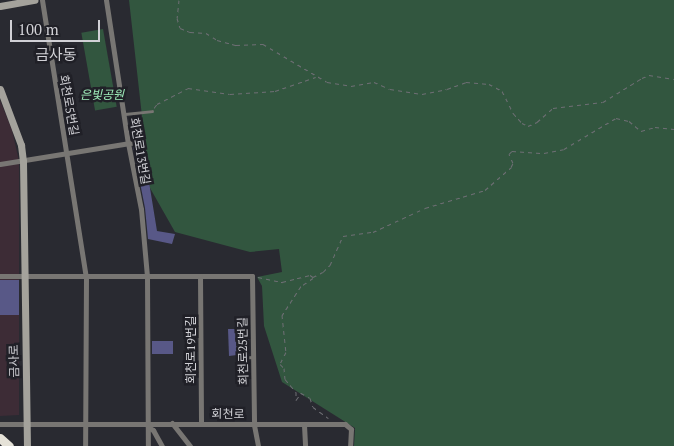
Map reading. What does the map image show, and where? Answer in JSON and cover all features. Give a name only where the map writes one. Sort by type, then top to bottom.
[{"type":"highway","points":[[0,438],[9,446]]},
{"type":"main road","points":[[0,6],[11,2],[34,0]]},
{"type":"main road","name":"금사로","points":[[0,90],[21,145],[23,161],[27,446]]},
{"type":"street","name":"회천로5번길","points":[[42,0],[86,277],[85,423]]},
{"type":"street","name":"회천로13번길","points":[[106,0],[128,144],[141,209],[147,276],[148,446]]},
{"type":"street","name":"회천로5번길","points":[[67,154],[142,141]]},
{"type":"street","points":[[0,164],[67,154]]},
{"type":"street","points":[[0,276],[252,276]]},
{"type":"street","name":"회천로19번길","points":[[200,276],[201,424]]},
{"type":"street","name":"회천로25번길","points":[[252,276],[254,425],[258,446]]},
{"type":"street","name":"회천로","points":[[0,424],[27,422],[148,425],[348,425],[351,429],[350,446]]},
{"type":"street","points":[[85,423],[85,446]]},
{"type":"street","points":[[172,424],[190,446]]},
{"type":"street","points":[[148,425],[162,446]]},
{"type":"street","points":[[304,425],[305,446]]},
{"type":"lane","points":[[123,114],[152,112]]},
{"type":"lane","points":[[239,332],[240,358],[253,357]]},
{"type":"path","points":[[179,0],[177,18],[180,28],[190,32],[206,33],[217,40],[236,45],[263,44],[296,62],[317,77],[342,85],[374,82],[390,89],[422,94],[447,89],[466,82],[489,84],[502,91],[513,114],[528,126],[553,108],[603,102],[650,75],[674,79]]},
{"type":"path","points":[[152,112],[157,104],[188,88],[230,94],[275,91],[317,77]]},
{"type":"path","points":[[332,420],[313,407],[310,398],[301,394],[296,400],[296,392],[285,379],[284,368],[280,364],[286,352],[282,315],[301,286],[330,265],[343,236],[373,232],[425,208],[484,190],[512,167],[513,163],[508,154],[512,151],[544,153],[564,148],[616,118],[628,121],[641,131],[655,127],[674,129]]},
{"type":"path","points":[[252,276],[282,282],[310,275],[313,277]]},
{"type":"shaded area","points":[[0,100],[12,130],[19,161],[19,415],[0,416]]},
{"type":"green space","points":[[129,0],[674,0],[674,446],[354,446],[355,428],[282,382],[264,326],[262,286],[257,277],[282,272],[279,249],[250,252],[175,232],[150,188]]},
{"type":"green space","name":"은빛공원","points":[[103,29],[117,107],[95,111],[81,33]]},
{"type":"building","points":[[143,145],[157,231],[175,234],[172,244],[148,239],[145,208],[133,147]]},
{"type":"building","points":[[0,280],[19,280],[19,315],[0,315]]},
{"type":"building","points":[[228,329],[238,329],[237,355],[229,356]]},
{"type":"building","points":[[240,329],[248,329],[249,354],[243,355]]},
{"type":"building","points":[[152,341],[173,341],[173,354],[152,354]]},
{"type":"district","name":"금사동","points":[[56,55]]}]
